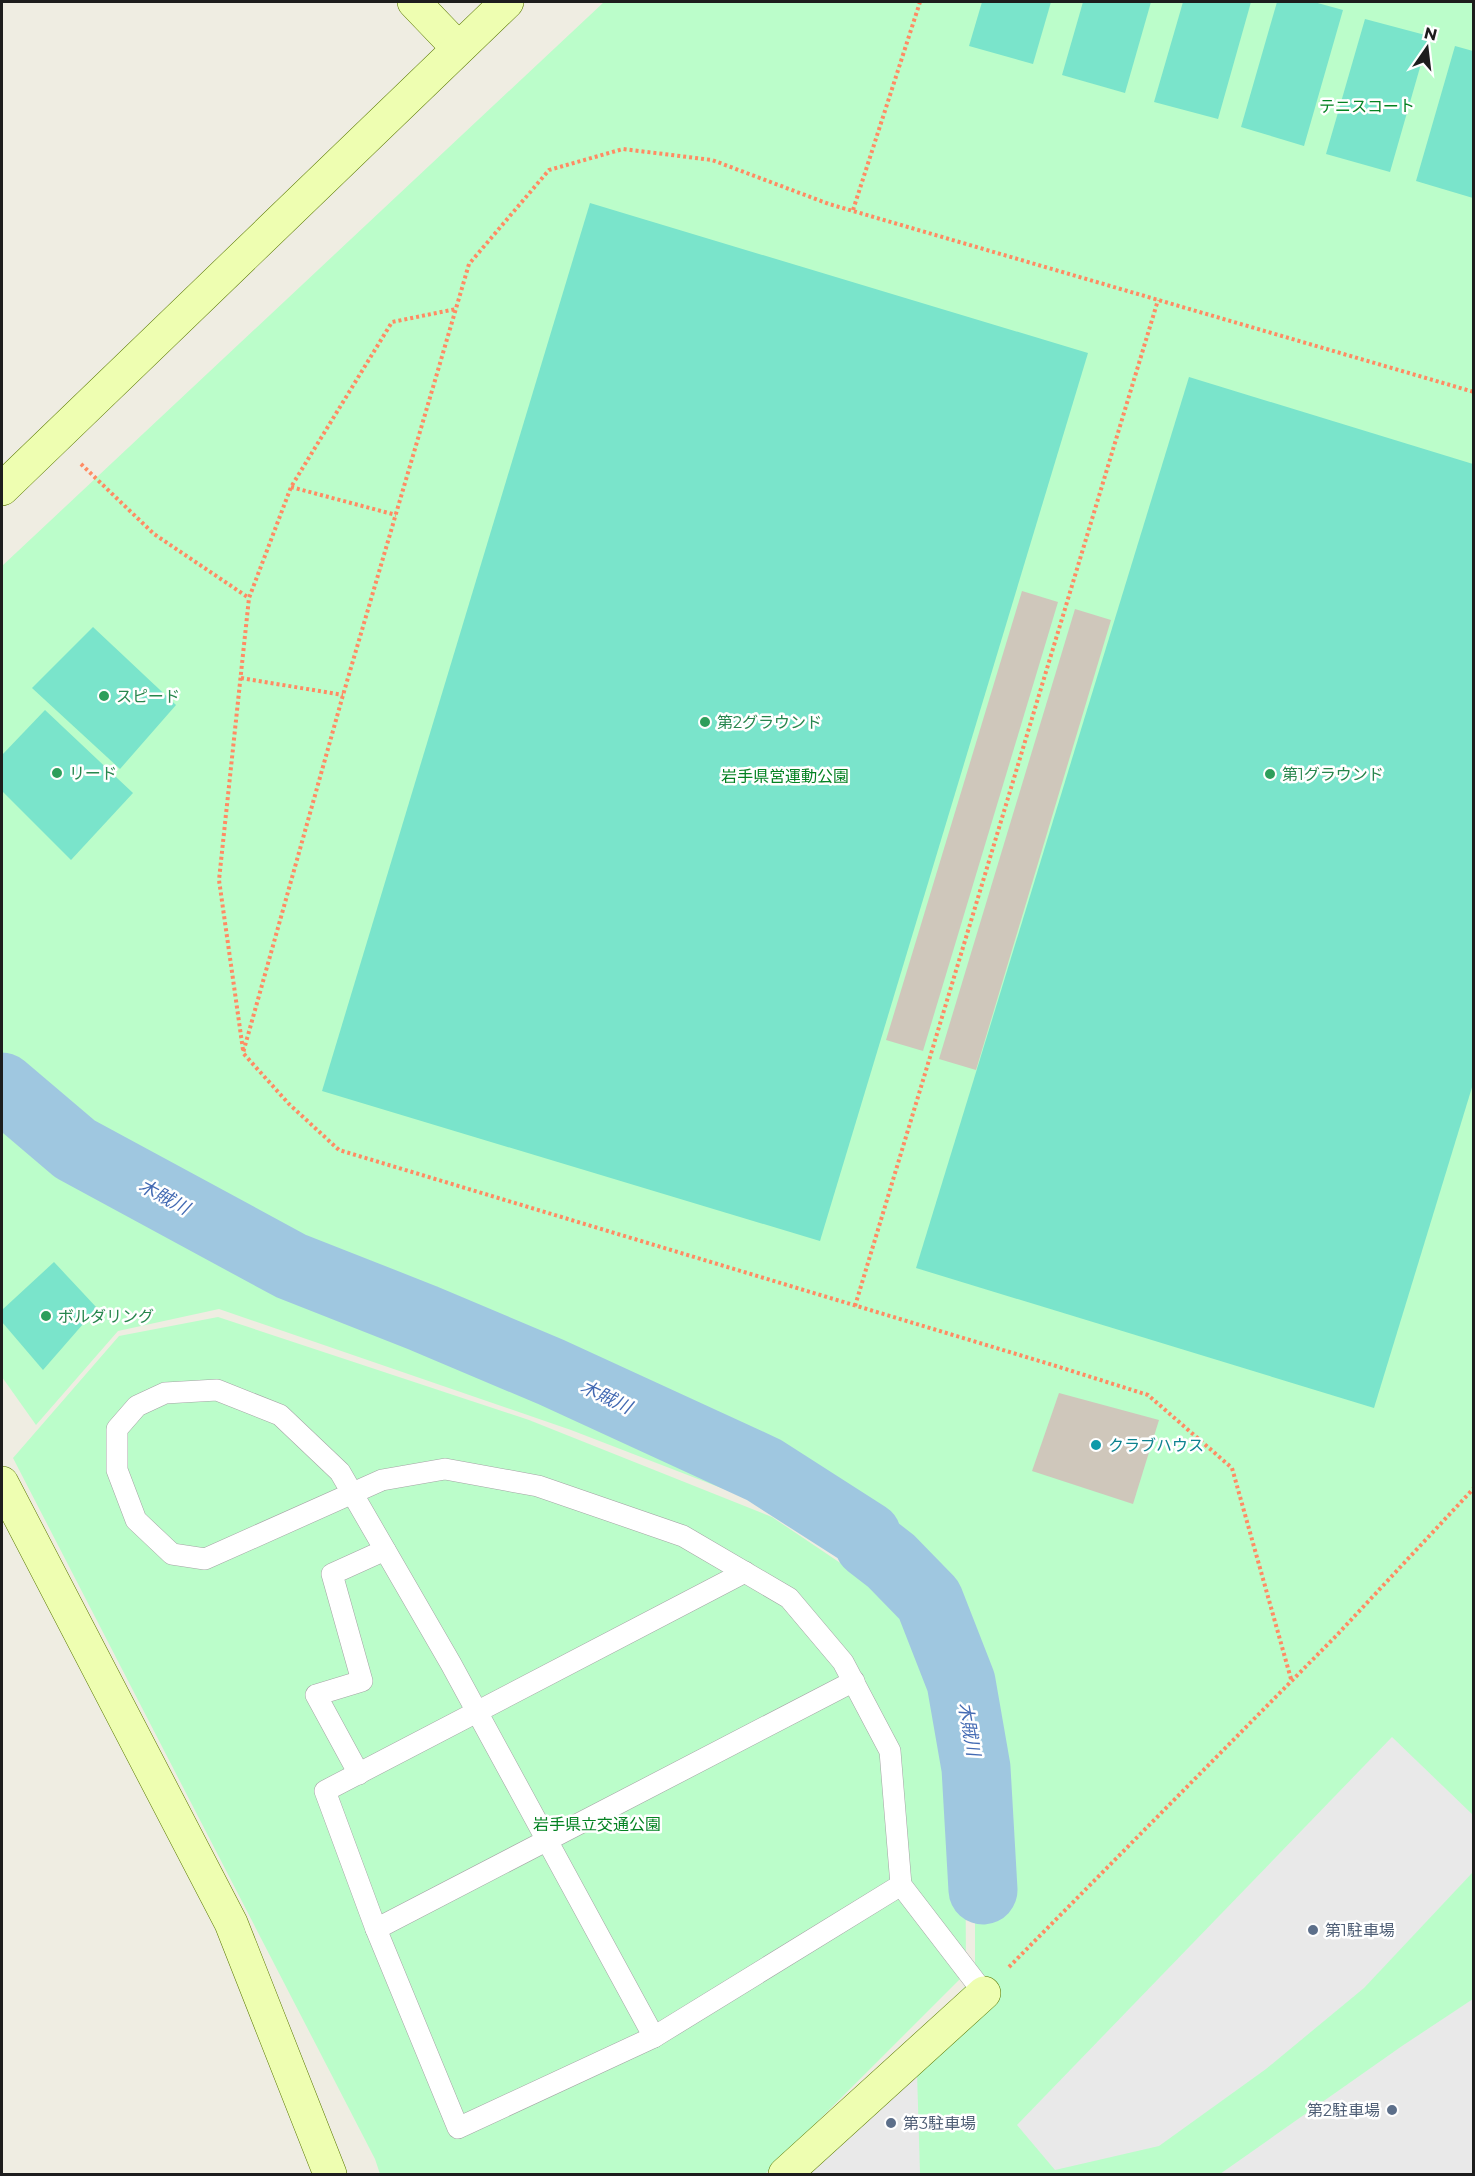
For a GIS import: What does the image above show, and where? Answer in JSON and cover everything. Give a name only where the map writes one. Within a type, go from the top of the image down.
[{"type":"street","points":[[414,2],[458,48]]},
{"type":"street","points":[[2,489],[507,2]]},
{"type":"street","points":[[2,1483],[231,1923],[330,2175]]},
{"type":"street","points":[[785,2175],[984,1993]]},
{"type":"lane","points":[[654,2037],[477,1712],[352,1494],[340,1472],[280,1415],[217,1390],[165,1393],[137,1406],[117,1429],[117,1470],[136,1520],[172,1554],[205,1559],[352,1494],[382,1480],[445,1469],[538,1486],[683,1536],[789,1598],[843,1662],[890,1751],[901,1885],[984,1993]]},
{"type":"lane","points":[[359,1774],[316,1695],[362,1681],[332,1574],[385,1550]]},
{"type":"lane","points":[[745,1572],[325,1791],[376,1929],[458,2128],[654,2037],[901,1885]]},
{"type":"lane","points":[[376,1929],[854,1681]]},
{"type":"path","points":[[853,210],[920,2]]},
{"type":"path","points":[[243,1053],[343,695],[469,264],[549,170],[623,149],[712,160],[829,204],[1473,392]]},
{"type":"path","points":[[855,1306],[1158,300]]},
{"type":"path","points":[[456,309],[392,321],[291,487],[249,598],[219,880],[243,1053],[289,1104],[339,1150],[1149,1395],[1232,1468],[1291,1679]]},
{"type":"path","points":[[55,439],[154,534],[249,598]]},
{"type":"path","points":[[291,487],[396,515]]},
{"type":"path","points":[[241,678],[343,695]]},
{"type":"path","points":[[984,1993],[1291,1679],[1336,1636],[1473,1488]]},
{"type":"green space","name":"岩手県営運動公園","points":[[604,2],[1473,2],[1473,2174],[790,2174],[975,1976],[975,1867],[959,1693],[949,1623],[768,1506],[571,1430],[219,1309],[118,1331],[36,1425],[2,1377],[2,566]]},
{"type":"green space","points":[[982,2],[1051,2],[1033,64],[969,46]]},
{"type":"green space","points":[[1083,2],[1151,2],[1125,93],[1062,75]]},
{"type":"green space","points":[[1183,2],[1251,2],[1218,119],[1154,102]]},
{"type":"green space","points":[[1277,2],[1314,2],[1343,10],[1304,146],[1241,127]]},
{"type":"green space","name":"テニスコート","points":[[1365,19],[1429,36],[1390,172],[1326,154]]},
{"type":"green space","points":[[1455,46],[1473,51],[1473,198],[1416,181]]},
{"type":"green space","name":"第2グラウンド","points":[[590,203],[1088,353],[820,1241],[322,1091]]},
{"type":"green space","name":"第1グラウンド","points":[[1189,377],[1473,464],[1473,1084],[1374,1408],[916,1268]]},
{"type":"green space","name":"スピード","points":[[93,627],[176,705],[120,769],[32,688]]},
{"type":"green space","name":"リード","points":[[45,710],[133,793],[71,860],[2,791],[2,755]]},
{"type":"green space","name":"ボルダリング","points":[[54,1262],[97,1308],[43,1370],[2,1322],[2,1310]]},
{"type":"green space","name":"岩手県立交通公園","points":[[218,1317],[529,1420],[772,1517],[940,1630],[965,1788],[966,1973],[765,2174],[380,2174],[375,2159],[13,1458],[119,1336]]},
{"type":"shaded area","name":"第1駐車場","points":[[1392,1737],[1473,1815],[1473,1872],[1364,1988],[1266,2069],[1159,2146],[1055,2170],[1017,2125]]},
{"type":"shaded area","name":"第2駐車場","points":[[1473,1999],[1473,2174],[1220,2174],[1402,2046]]},
{"type":"shaded area","name":"第3駐車場","points":[[917,2072],[920,2174],[809,2174]]},
{"type":"building","points":[[1022,591],[1058,602],[923,1051],[886,1040]]},
{"type":"building","points":[[1075,609],[1111,620],[976,1070],[939,1059]]},
{"type":"building","name":"クラブハウス","points":[[1059,1393],[1159,1420],[1133,1504],[1032,1471]]},
{"type":"waterway","name":"木賊川","points":[[2,1087],[75,1149],[291,1266],[551,1372],[764,1470],[867,1536],[869,1544],[891,1561],[929,1600],[961,1682],[976,1768],[983,1890]]},
{"type":"place","name":"スピード","points":[[104,696]]},
{"type":"place","name":"第2グラウンド","points":[[705,722]]},
{"type":"place","name":"リード","points":[[57,773]]},
{"type":"place","name":"第1グラウンド","points":[[1270,774]]},
{"type":"place","name":"ボルダリング","points":[[46,1316]]},
{"type":"place","name":"クラブハウス","points":[[1096,1445]]},
{"type":"place","name":"第1駐車場","points":[[1313,1930]]},
{"type":"place","name":"第2駐車場","points":[[1392,2110]]},
{"type":"place","name":"第3駐車場","points":[[891,2123]]}]
